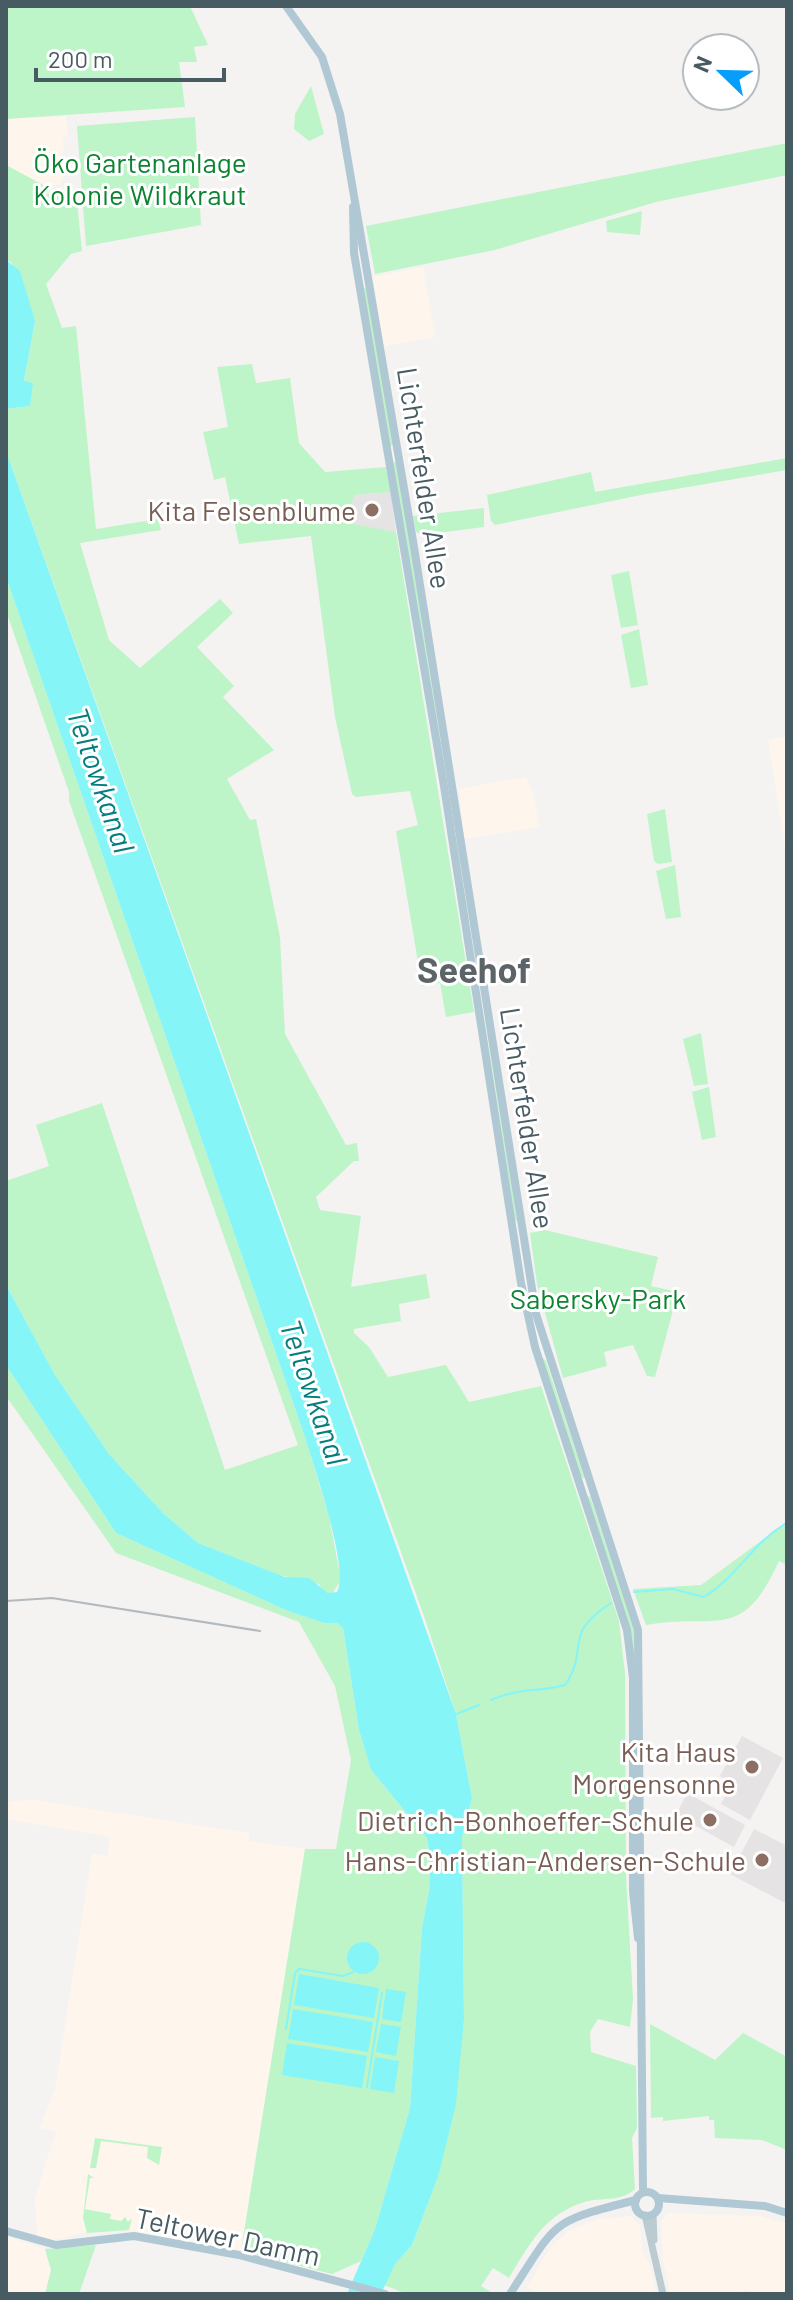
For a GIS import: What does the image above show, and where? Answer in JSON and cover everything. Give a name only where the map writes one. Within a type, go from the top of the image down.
[{"type":"main road","points":[[286,6],[313,42],[331,79],[357,226]]},
{"type":"main road","name":"Lichterfelder Allee","points":[[357,226],[369,276],[536,1314],[638,1630],[643,2163],[646,2192]]},
{"type":"main road","name":"Lichterfelder Allee","points":[[357,226],[358,280],[442,777],[521,1283],[535,1347],[616,1587],[629,1639],[633,1678],[633,1891],[641,1959]]},
{"type":"main road","points":[[358,280],[369,276]]},
{"type":"main road","points":[[636,2204],[646,2192],[654,2209]]},
{"type":"main road","points":[[510,2293],[557,2226],[577,2214],[636,2204],[654,2209],[682,2202],[765,2206],[787,2213]]},
{"type":"main road","name":"Teltower Damm","points":[[6,2231],[56,2245],[134,2236],[239,2255],[384,2294]]},
{"type":"street","points":[[654,2209],[654,2250],[663,2294]]},
{"type":"shaded area","points":[[66,116],[68,136],[63,137],[63,180],[59,185],[45,186],[6,165],[6,119]]},
{"type":"shaded area","points":[[423,267],[435,337],[384,346],[373,277]]},
{"type":"shaded area","name":"Kita Felsenblume","points":[[391,492],[396,532],[348,524],[354,495]]},
{"type":"shaded area","points":[[787,736],[787,860],[768,740]]},
{"type":"shaded area","points":[[526,777],[534,796],[539,827],[464,839],[459,789]]},
{"type":"shaded area","name":"Kita Haus Morgensonne","points":[[742,1736],[783,1758],[750,1820],[721,1804],[732,1783],[720,1776]]},
{"type":"shaded area","name":"Dietrich-Bonhoeffer-Schule","points":[[687,1793],[745,1825],[734,1847],[676,1815]]},
{"type":"shaded area","points":[[33,1800],[249,1833],[249,1841],[305,1849],[241,2251],[120,2229],[86,2232],[50,2241],[37,2237],[35,2198],[56,2131],[39,2129],[55,2089],[92,1854],[107,1856],[110,1837],[6,1819],[9,1801]]},
{"type":"shaded area","name":"Hans-Christian-Andersen-Schule","points":[[754,1829],[787,1846],[787,1904],[730,1874]]},
{"type":"shaded area","points":[[668,2213],[760,2216],[787,2224],[787,2287],[783,2294],[755,2294],[746,2290],[732,2294],[671,2294],[663,2261],[661,2221]]},
{"type":"shaded area","points":[[631,2216],[640,2225],[642,2251],[650,2266],[656,2294],[540,2294],[527,2287],[550,2248],[567,2232],[598,2219]]},
{"type":"shaded area","points":[[6,2236],[45,2249],[51,2270],[45,2294],[6,2294]]},
{"type":"green space","points":[[6,6],[190,6],[208,45],[194,47],[197,62],[179,62],[185,107],[6,119]]},
{"type":"green space","points":[[311,86],[324,134],[309,141],[294,129],[295,114]]},
{"type":"green space","name":"Öko Gartenanlage Kolonie Wildkraut","points":[[195,117],[201,225],[86,246],[77,126]]},
{"type":"green space","points":[[787,143],[787,175],[656,202],[495,250],[375,274],[366,226]]},
{"type":"green space","points":[[6,165],[45,186],[46,194],[76,192],[82,251],[71,254],[46,284],[62,328],[76,326],[96,529],[158,519],[161,530],[80,543],[109,640],[140,668],[220,599],[233,613],[197,647],[234,686],[223,697],[274,750],[227,779],[250,820],[256,819],[280,937],[285,1034],[346,1145],[357,1143],[359,1161],[354,1161],[316,1197],[320,1210],[361,1216],[351,1287],[426,1274],[430,1298],[399,1304],[401,1321],[354,1329],[354,1333],[369,1347],[388,1377],[446,1365],[469,1402],[541,1386],[619,1621],[625,1673],[626,1877],[633,1999],[630,2027],[598,2019],[590,2032],[591,2052],[636,2066],[637,2128],[632,2138],[635,2189],[625,2196],[573,2206],[550,2221],[532,2241],[509,2278],[493,2268],[481,2286],[494,2294],[407,2294],[384,2285],[395,2264],[412,2245],[438,2177],[464,2019],[462,1837],[472,1798],[456,1714],[425,1619],[6,451],[6,409],[30,406],[24,382],[35,321],[11,262],[6,260]]},
{"type":"green space","points":[[642,211],[640,235],[607,232],[606,221]]},
{"type":"green space","points":[[367,287],[394,445],[390,446],[363,288]]},
{"type":"green space","points":[[252,364],[256,383],[290,378],[299,443],[325,472],[386,467],[391,492],[354,495],[348,523],[396,532],[474,1012],[446,1017],[440,983],[422,986],[396,831],[418,825],[410,791],[356,797],[352,794],[335,717],[311,536],[239,544],[225,477],[214,480],[203,432],[228,427],[217,367]]},
{"type":"green space","points":[[787,458],[787,470],[641,495],[495,525],[491,521],[487,495],[591,472],[595,492]]},
{"type":"green space","points":[[394,462],[397,463],[446,776],[393,469]]},
{"type":"green space","points":[[484,508],[484,527],[422,535],[416,532],[413,516]]},
{"type":"green space","points":[[629,571],[638,625],[621,628],[611,575]]},
{"type":"green space","points":[[6,577],[305,1437],[329,1517],[341,1580],[332,1594],[323,1591],[319,1584],[279,1575],[198,1543],[163,1513],[109,1454],[55,1375],[6,1285],[6,1181],[49,1166],[36,1125],[102,1103],[225,1470],[298,1445],[69,801],[69,792],[6,611]]},
{"type":"green space","points":[[639,629],[648,685],[631,688],[621,635]]},
{"type":"green space","points":[[665,809],[672,862],[658,864],[654,861],[647,814]]},
{"type":"green space","points":[[675,865],[681,917],[666,919],[656,871]]},
{"type":"green space","points":[[487,1020],[517,1221],[515,1220]]},
{"type":"green space","points":[[701,1033],[708,1084],[694,1086],[683,1039]]},
{"type":"green space","points":[[709,1087],[716,1137],[702,1140],[692,1092]]},
{"type":"green space","name":"Sabersky-Park","points":[[545,1230],[658,1257],[651,1286],[678,1292],[655,1377],[647,1376],[633,1345],[604,1352],[607,1366],[563,1378],[537,1284],[530,1233]]},
{"type":"green space","points":[[542,1357],[546,1361],[585,1479],[580,1476]]},
{"type":"green space","points":[[6,1365],[116,1533],[288,1611],[324,1623],[337,1623],[343,1628],[359,1730],[371,1770],[427,1838],[430,1885],[422,1928],[410,2108],[375,2229],[361,2261],[332,2274],[241,2251],[305,1849],[336,1849],[351,1760],[335,1686],[299,1622],[116,1553],[6,1396]]},
{"type":"green space","points":[[588,1497],[635,1633],[637,1678]]},
{"type":"green space","points":[[787,1522],[787,1565],[779,1561],[765,1587],[752,1604],[739,1614],[710,1621],[646,1625],[633,1589],[701,1585]]},
{"type":"green space","points":[[650,2024],[715,2060],[743,2033],[787,2057],[787,2150],[762,2140],[715,2138],[714,2120],[709,2120],[709,2116],[663,2121],[663,2117],[651,2118]]},
{"type":"green space","points":[[95,2138],[162,2147],[159,2165],[147,2158],[148,2147],[101,2141],[96,2168],[90,2168]]},
{"type":"green space","points":[[88,2174],[94,2178],[90,2178],[85,2209],[111,2214],[110,2219],[121,2221],[125,2217],[128,2222],[132,2218],[129,2230],[87,2233],[83,2218]]},
{"type":"green space","points":[[96,2245],[79,2294],[45,2294],[51,2270],[45,2249]]},
{"type":"water","points":[[6,260],[20,271],[35,321],[24,381],[33,383],[30,406],[6,409]]},
{"type":"water","name":"Teltowkanal","points":[[6,451],[456,1714],[472,1798],[462,1837],[464,2019],[456,2104],[438,2177],[412,2245],[395,2264],[381,2294],[347,2294],[375,2229],[410,2108],[430,1857],[427,1838],[371,1770],[359,1730],[343,1628],[337,1623],[324,1623],[288,1611],[116,1533],[6,1365],[6,1285],[55,1375],[109,1454],[163,1513],[198,1543],[285,1577],[309,1578],[328,1593],[337,1592],[340,1580],[335,1540],[305,1437],[6,577]]},
{"type":"water","points":[[363,1942],[375,1946],[379,1958],[375,1970],[363,1974],[351,1970],[347,1958],[351,1946]]},
{"type":"water","points":[[299,1974],[379,1988],[374,2018],[294,2005]]},
{"type":"water","points":[[386,1989],[406,1992],[401,2022],[382,2019]]},
{"type":"water","points":[[293,2009],[373,2022],[368,2052],[288,2039]]},
{"type":"water","points":[[381,2024],[401,2027],[396,2056],[376,2052]]},
{"type":"water","points":[[287,2043],[367,2056],[362,2088],[282,2075]]},
{"type":"water","points":[[375,2057],[399,2061],[394,2093],[370,2089]]},
{"type":"waterway","points":[[634,1592],[673,1589],[704,1597],[726,1580],[765,1539],[787,1523]]},
{"type":"waterway","points":[[491,1700],[511,1693],[565,1685],[576,1661],[581,1633],[586,1624],[611,1603]]},
{"type":"waterway","points":[[454,1715],[479,1705]]},
{"type":"waterway","points":[[286,2029],[295,1973],[299,1969],[343,1976],[353,1972]]},
{"type":"waterway","points":[[367,2087],[382,1993]]},
{"type":"railway","points":[[6,1601],[52,1598],[260,1631]]},
{"type":"place","name":"Kita Felsenblume","points":[[372,510]]},
{"type":"place","name":"Kita Haus Morgensonne","points":[[752,1767]]},
{"type":"place","name":"Dietrich-Bonhoeffer-Schule","points":[[710,1820]]},
{"type":"place","name":"Hans-Christian-Andersen-Schule","points":[[762,1860]]},
{"type":"district","name":"Seehof","points":[[474,968]]}]
